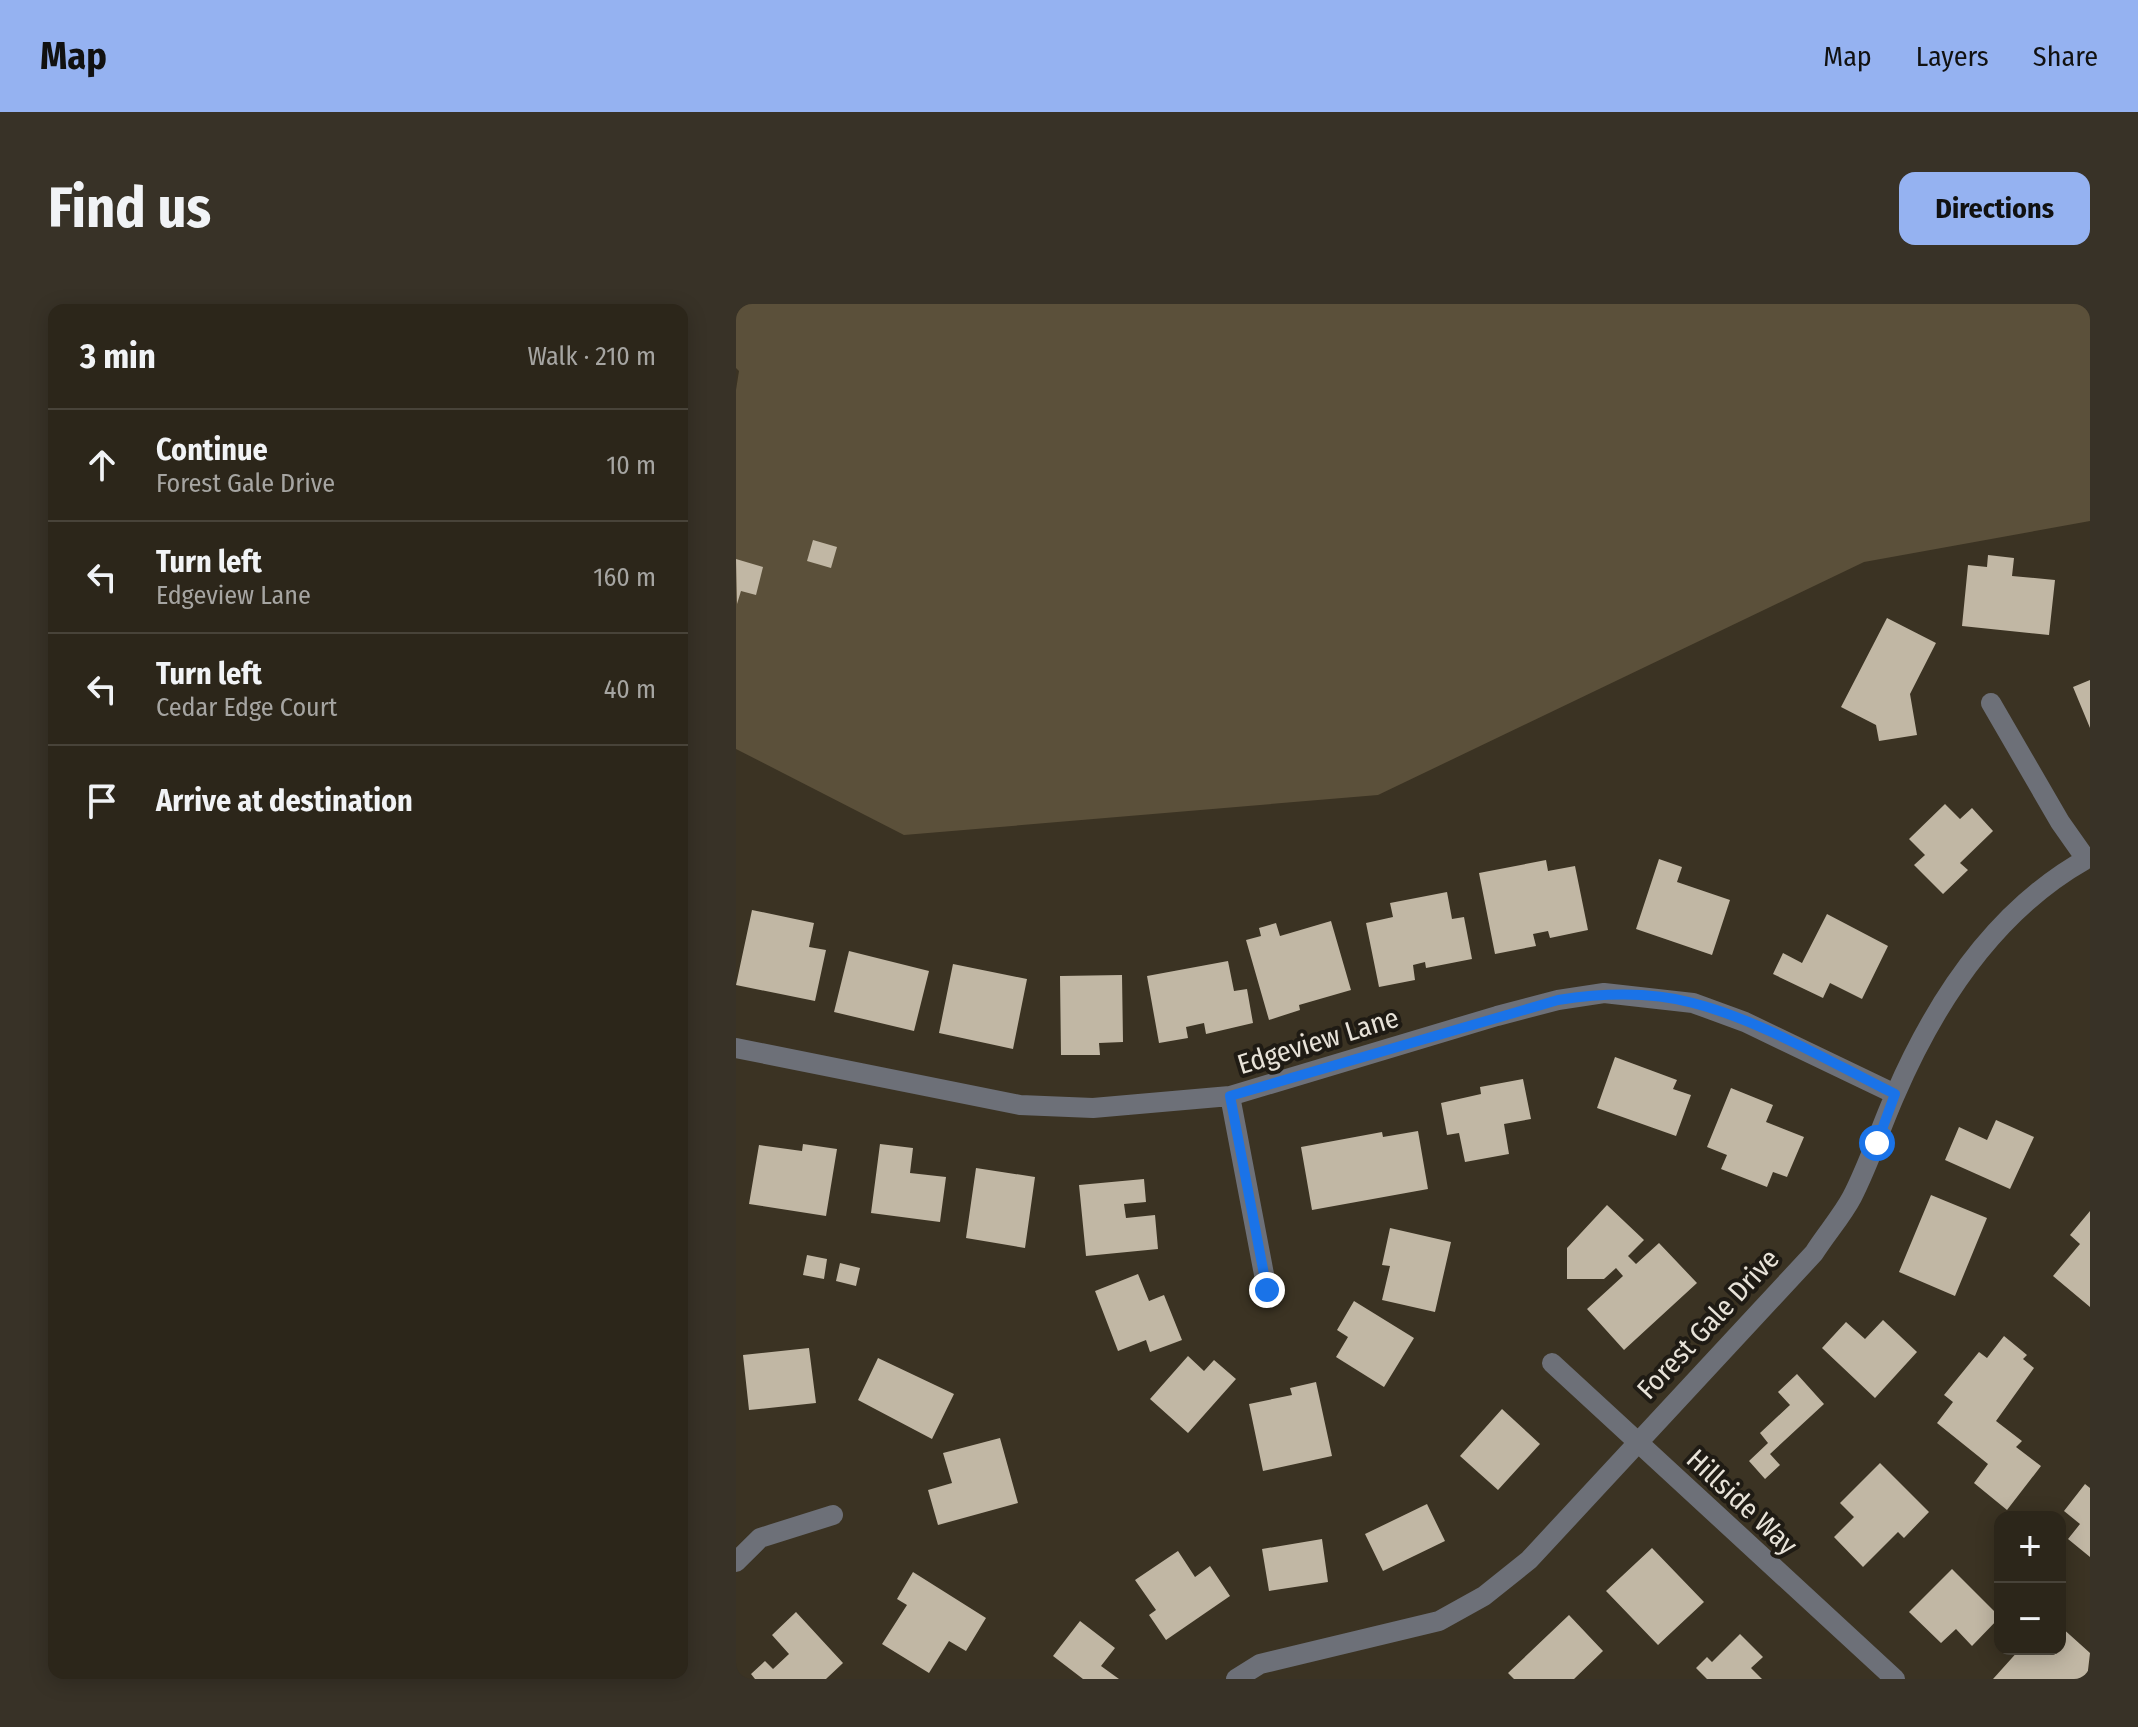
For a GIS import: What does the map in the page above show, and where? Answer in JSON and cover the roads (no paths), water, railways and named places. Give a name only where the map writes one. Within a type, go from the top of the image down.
[{"type":"street","points":[[1991,703],[2088,858]]},
{"type":"street","name":"Forest Gale Drive","points":[[1236,1679],[1260,1664],[1439,1621],[1484,1596],[1529,1560],[1814,1253],[1851,1199],[1895,1094],[1935,1017],[1992,934],[2057,877],[2088,858]]},
{"type":"street","name":"Edgeview Lane","points":[[736,1048],[1020,1105],[1093,1108],[1230,1096],[1497,1016],[1558,1000],[1604,993],[1693,1003],[1745,1022],[1895,1094]]},
{"type":"street","points":[[1230,1096],[1267,1290]]},
{"type":"street","name":"Hillside Way","points":[[1552,1363],[1895,1679]]},
{"type":"street","points":[[736,1562],[760,1538],[833,1515]]}]
